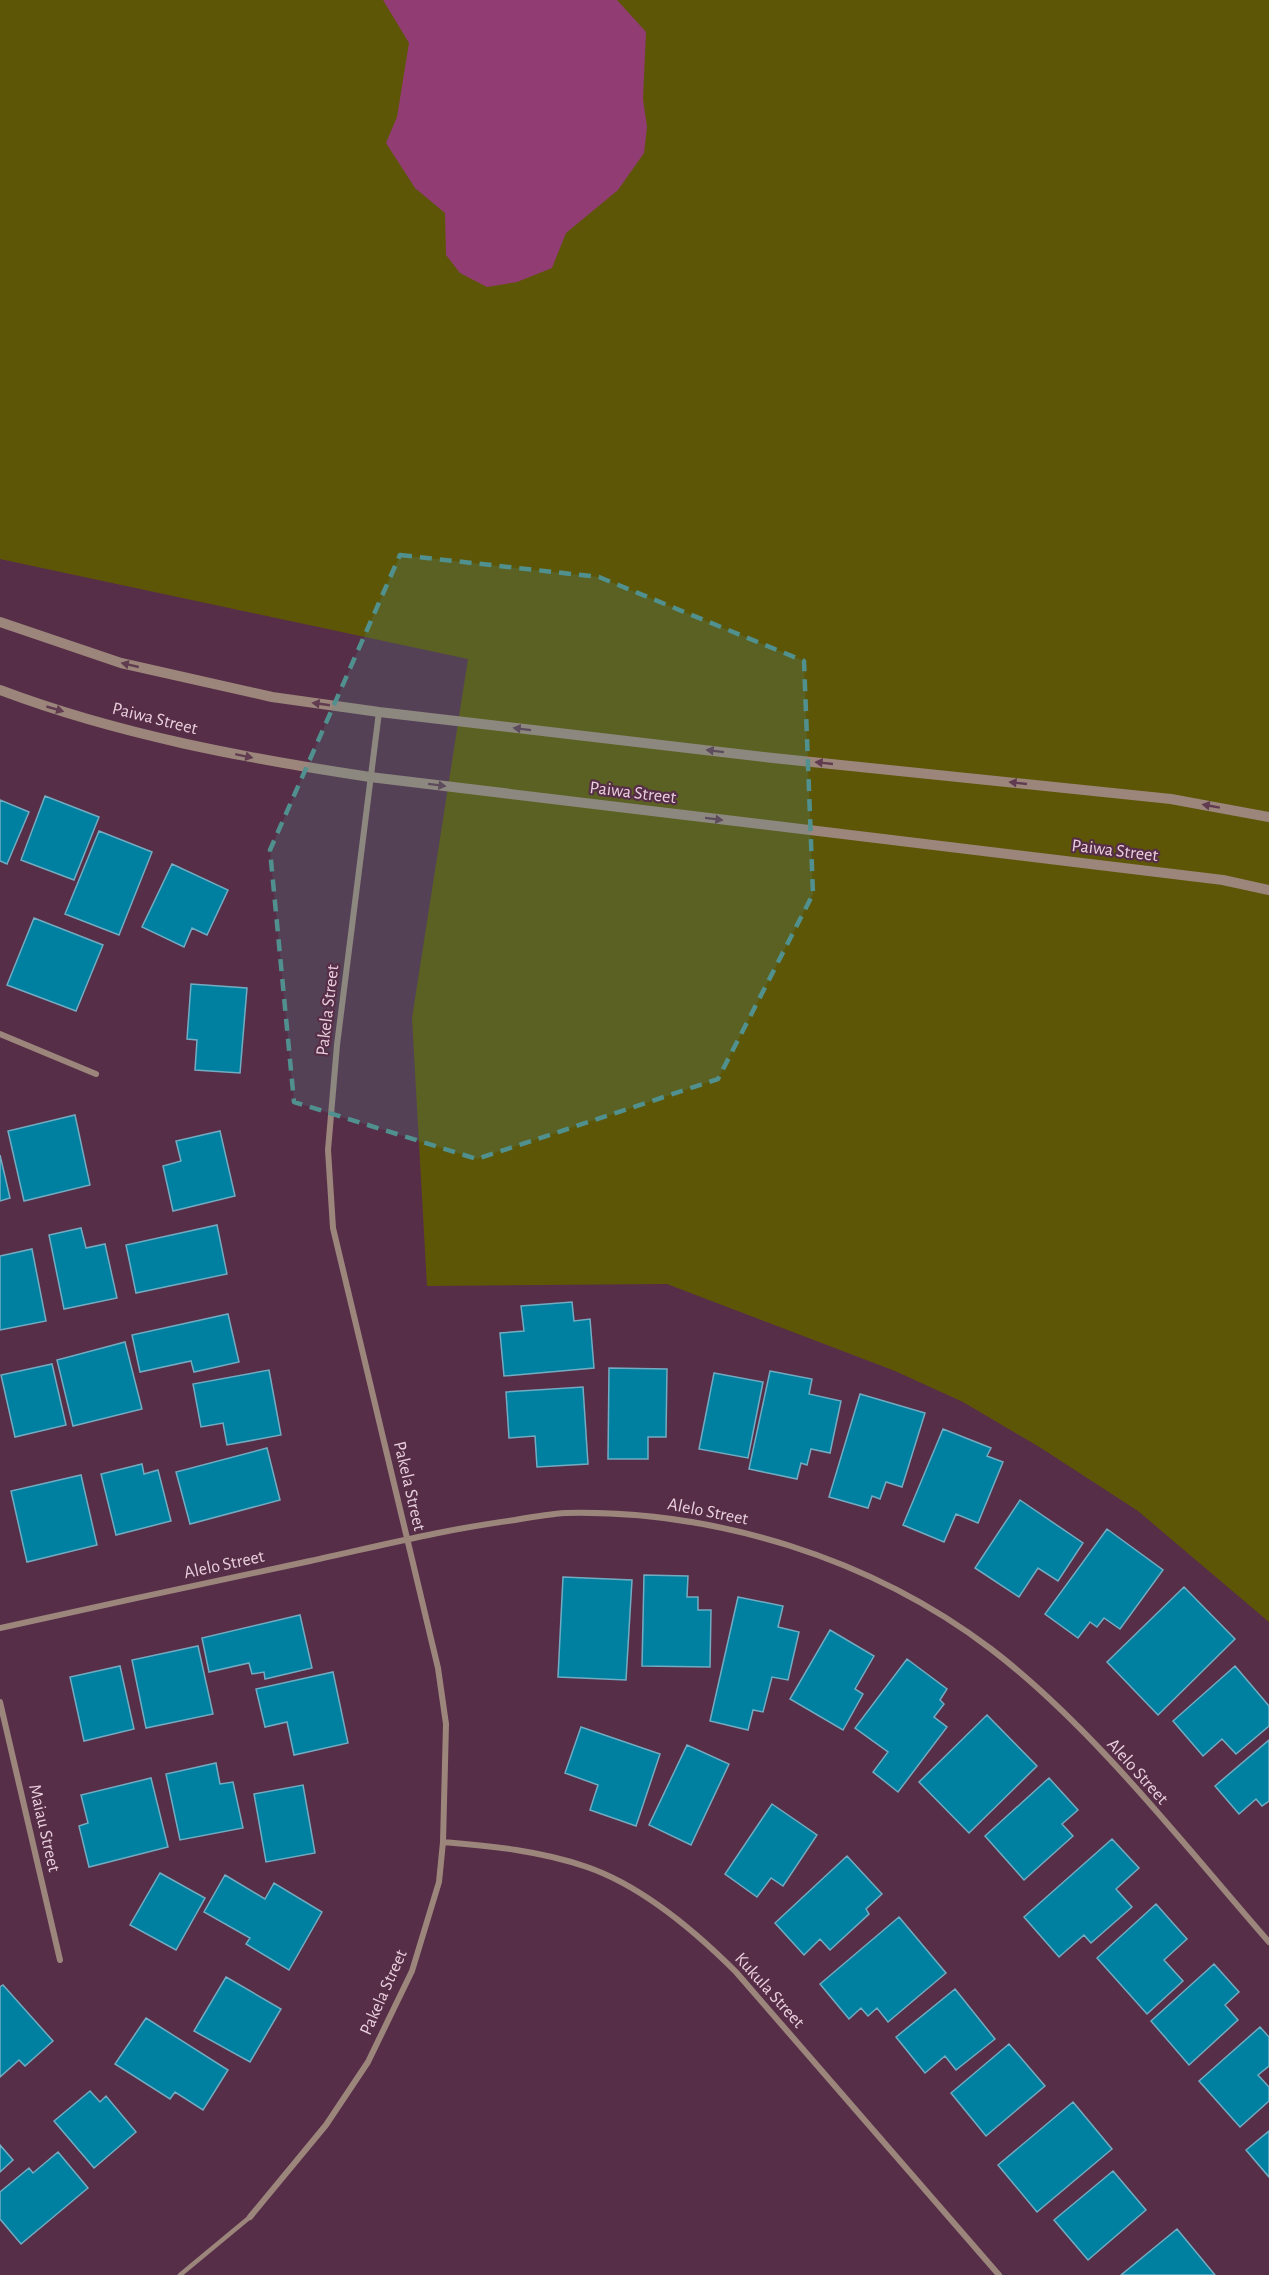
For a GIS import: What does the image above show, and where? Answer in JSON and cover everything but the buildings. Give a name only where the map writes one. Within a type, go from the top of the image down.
[{"type":"street","points":[[0,622],[121,663],[272,697],[379,712],[773,758],[1172,799],[1269,817]]},
{"type":"street","name":"Paiwa Street","points":[[0,690],[39,705],[141,734],[260,760],[370,777],[1223,880],[1269,891]]},
{"type":"street","name":"Pakela Street","points":[[249,2217],[326,2125],[368,2062],[412,1971],[439,1882],[443,1842],[446,1724],[438,1668],[333,1228],[328,1150],[337,1045],[379,712]]},
{"type":"street","points":[[0,1034],[96,1074]]},
{"type":"street","name":"Alelo Street","points":[[0,1628],[458,1527],[564,1513],[653,1516],[725,1528],[794,1546],[863,1575],[935,1612],[992,1649],[1074,1723],[1269,1942]]},
{"type":"street","name":"Maiau Street","points":[[0,1702],[60,1960]]},
{"type":"street","name":"Kukula Street","points":[[443,1842],[504,1847],[588,1868],[627,1887],[695,1931],[736,1972],[999,2275]]},
{"type":"lane","points":[[180,2275],[249,2217]]},
{"type":"highlighted area","points":[[400,555],[599,577],[804,661],[813,894],[718,1079],[477,1159],[294,1102],[270,850]]},
{"type":"shaded area","points":[[0,0],[1269,0],[1269,1622],[1138,1511],[1041,1448],[963,1402],[895,1371],[667,1284],[427,1286],[412,1018],[468,659],[0,559]]},
{"type":"shaded area","points":[[383,0],[617,0],[646,32],[643,99],[647,127],[644,153],[618,190],[566,233],[552,268],[517,282],[487,287],[460,273],[446,255],[445,213],[415,188],[386,143],[397,117],[409,43]]}]
